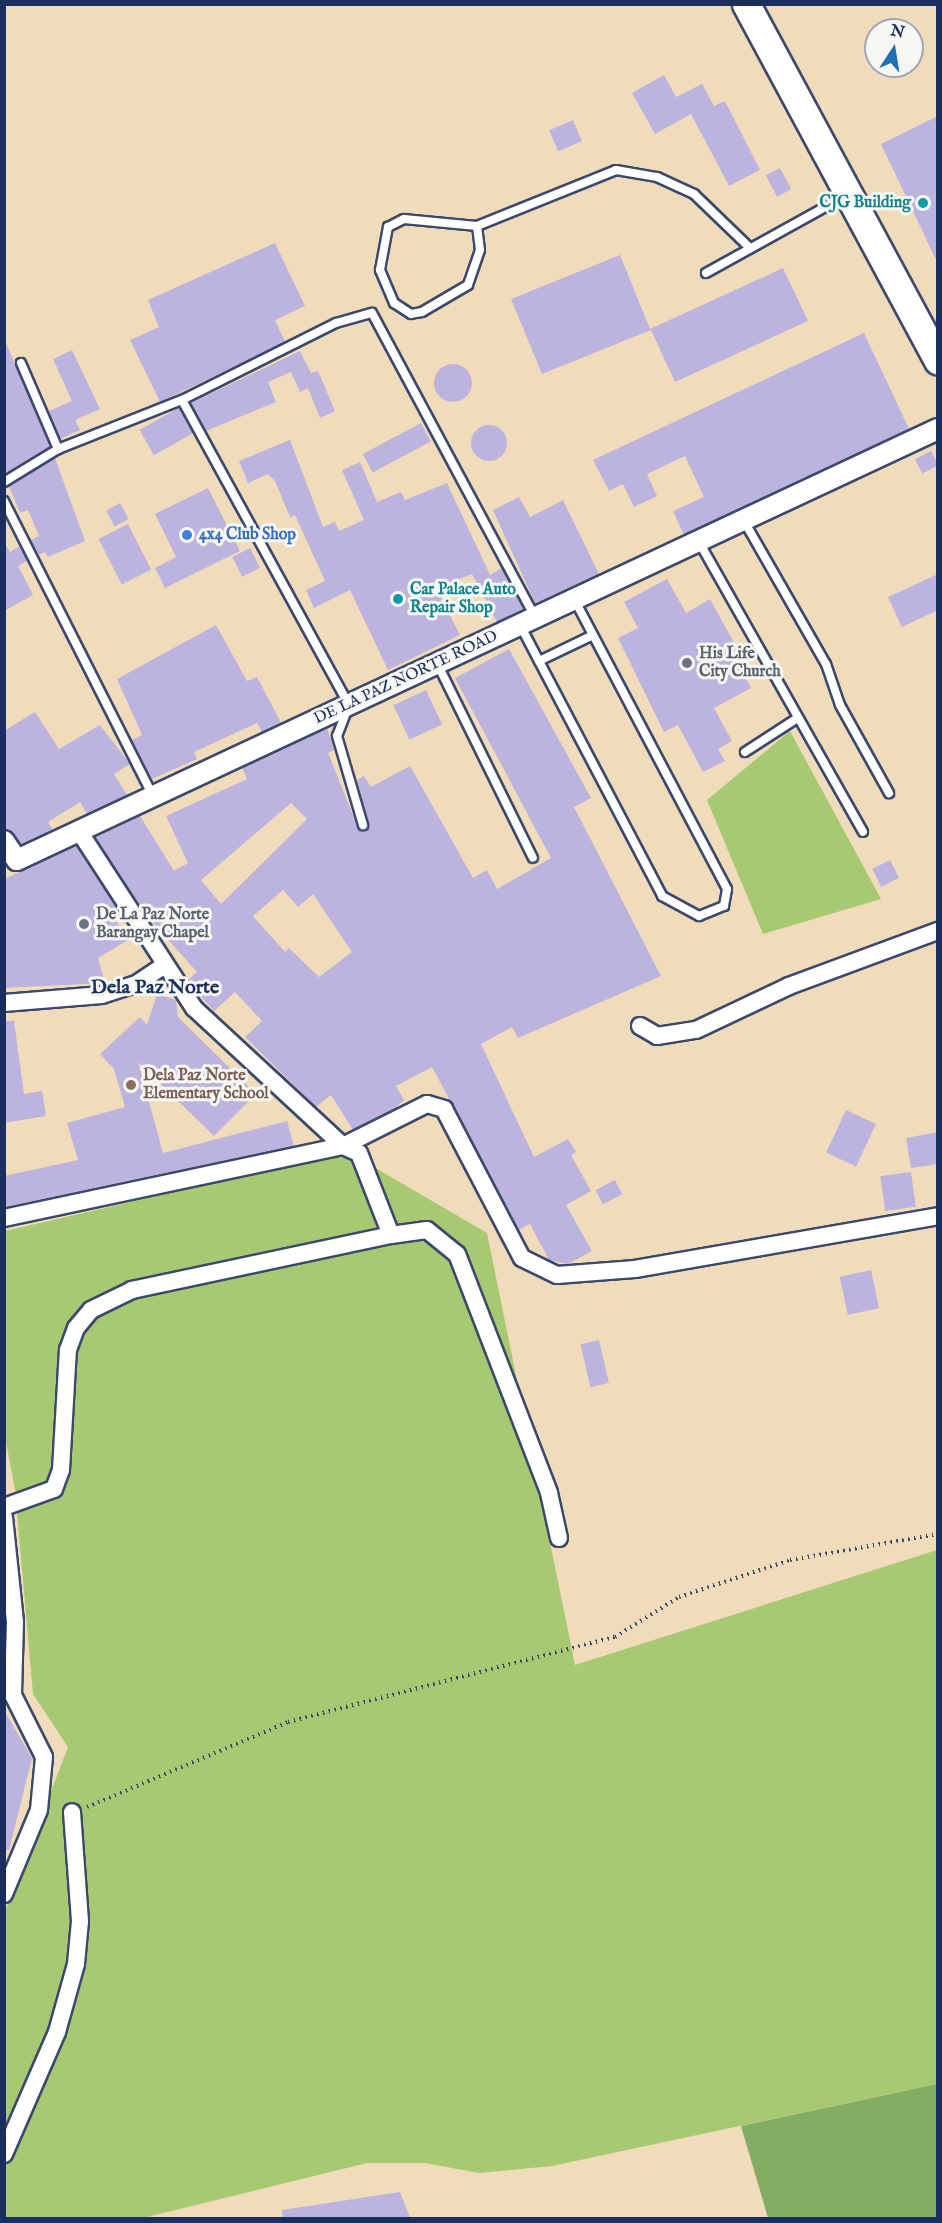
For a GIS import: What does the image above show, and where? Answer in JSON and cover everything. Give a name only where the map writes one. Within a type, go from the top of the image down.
[{"type":"highway","points":[[751,6],[938,361]]},
{"type":"street","name":"DE LA PAZ NORTE ROAD","points":[[11,863],[152,794],[349,705],[436,662],[938,429]]},
{"type":"street","points":[[79,831],[194,1008],[343,1146],[359,1153],[368,1168],[391,1235]]},
{"type":"street","points":[[4,842],[11,863]]},
{"type":"street","points":[[640,1026],[657,1036],[696,1030],[789,986],[938,931]]},
{"type":"street","points":[[4,1003],[102,995],[138,983],[165,965]]},
{"type":"street","points":[[4,1218],[343,1146],[427,1104],[444,1109],[522,1258],[557,1275],[635,1269],[938,1216]]},
{"type":"street","points":[[4,1507],[54,1490],[61,1470],[68,1350],[76,1328],[91,1310],[132,1290],[391,1235],[427,1230],[457,1254],[549,1493],[559,1538]]},
{"type":"street","points":[[4,1894],[39,1810],[44,1785],[39,1740],[14,1695],[5,1526]]},
{"type":"street","points":[[4,2154],[57,2032],[76,1964],[80,1921],[72,1812]]},
{"type":"lane","points":[[477,226],[480,250],[468,285],[422,312],[411,314],[394,303],[380,270],[388,227],[421,219],[477,226],[616,170],[657,177],[694,194],[750,248]]},
{"type":"lane","points":[[706,273],[849,194]]},
{"type":"lane","points":[[4,482],[58,449],[182,400],[336,323],[372,313],[527,621],[539,661],[662,896],[699,916],[724,906],[727,889],[573,599]]},
{"type":"lane","points":[[21,363],[58,449]]},
{"type":"lane","points":[[182,400],[349,705],[337,736],[363,825]]},
{"type":"lane","points":[[4,501],[152,794]]},
{"type":"lane","points":[[743,521],[825,664],[840,705],[889,793]]},
{"type":"lane","points":[[699,541],[796,719],[862,832]]},
{"type":"lane","points":[[539,661],[591,636]]},
{"type":"lane","points":[[436,662],[533,858]]},
{"type":"lane","points":[[745,753],[796,719]]},
{"type":"path","points":[[72,1812],[288,1722],[615,1637],[679,1597],[790,1560],[938,1534]]},
{"type":"green space","points":[[790,731],[881,899],[763,934],[707,800]]},
{"type":"green space","points":[[348,1152],[487,1233],[575,1665],[937,1550],[937,2084],[552,2166],[479,2173],[425,2163],[367,2163],[143,2218],[5,2218],[4,1914],[68,1747],[33,1694],[15,1490],[5,1437],[5,1231]]},
{"type":"green space","points":[[937,2084],[937,2218],[768,2218],[741,2126]]},
{"type":"building","points":[[664,75],[676,97],[702,84],[714,106],[725,101],[760,170],[729,186],[691,114],[655,134],[632,93]]},
{"type":"building","name":"CJG Building","points":[[936,117],[938,150],[938,264],[881,144]]},
{"type":"building","points":[[573,120],[582,141],[558,151],[549,130]]},
{"type":"building","points":[[780,168],[791,189],[777,197],[766,176]]},
{"type":"building","points":[[275,243],[305,306],[275,320],[285,342],[160,402],[130,340],[159,327],[148,300]]},
{"type":"building","points":[[620,255],[650,329],[783,268],[808,321],[675,382],[651,330],[542,374],[511,299]]},
{"type":"building","points":[[864,333],[909,429],[684,535],[673,511],[704,497],[685,456],[647,474],[657,496],[634,507],[623,484],[609,491],[593,460]]},
{"type":"building","points":[[4,338],[50,446],[4,474]]},
{"type":"building","points":[[72,350],[100,409],[75,420],[80,430],[60,439],[49,411],[72,401],[53,359]]},
{"type":"building","points":[[300,351],[311,373],[318,371],[335,411],[320,418],[308,388],[300,392],[291,372],[268,382],[276,402],[206,431],[191,403]]},
{"type":"building","points":[[453,364],[460,365],[466,370],[471,376],[471,390],[466,396],[460,401],[453,402],[446,401],[440,396],[435,390],[434,383],[435,376],[440,370],[446,365]]},
{"type":"building","points":[[179,408],[193,433],[154,455],[140,430]]},
{"type":"building","points":[[421,423],[431,442],[373,473],[363,454]]},
{"type":"building","points":[[489,425],[502,430],[507,443],[502,456],[489,461],[476,456],[471,443],[476,430]]},
{"type":"building","points":[[290,440],[323,527],[335,522],[339,531],[364,520],[342,470],[360,462],[377,502],[401,492],[405,500],[447,483],[490,575],[502,568],[523,609],[497,622],[472,574],[436,588],[460,635],[388,670],[350,590],[314,608],[306,590],[325,581],[295,515],[290,517],[275,481],[268,474],[248,483],[239,461]]},
{"type":"building","points":[[931,451],[938,465],[922,473],[915,459]]},
{"type":"building","points":[[55,458],[85,541],[48,557],[45,552],[39,555],[31,540],[39,536],[28,510],[20,513],[9,486]]},
{"type":"building","points":[[208,488],[240,551],[165,588],[155,568],[176,557],[155,514]]},
{"type":"building","points":[[519,497],[530,517],[563,500],[599,574],[535,603],[493,510]]},
{"type":"building","points":[[120,503],[129,519],[115,527],[106,511]]},
{"type":"building","points":[[128,524],[151,569],[122,584],[99,539]]},
{"type":"building","points":[[4,542],[10,552],[20,546],[27,561],[18,566],[33,595],[4,611]]},
{"type":"building","points":[[250,548],[260,568],[242,577],[232,557]]},
{"type":"building","points":[[938,574],[938,610],[902,627],[888,597]]},
{"type":"building","points":[[667,579],[686,613],[710,599],[738,650],[749,644],[757,657],[739,666],[751,688],[714,708],[732,741],[718,749],[725,761],[703,772],[678,725],[664,732],[618,638],[638,628],[624,602]]},
{"type":"building","points":[[216,625],[247,681],[257,677],[281,723],[262,732],[257,723],[194,752],[197,759],[152,779],[132,740],[142,735],[117,679]]},
{"type":"building","points":[[509,649],[591,798],[574,807],[661,976],[518,1038],[512,1027],[481,1044],[534,1157],[568,1139],[576,1152],[571,1155],[591,1191],[566,1205],[592,1251],[568,1264],[549,1260],[530,1224],[519,1230],[432,1067],[396,1086],[404,1100],[394,1109],[353,1130],[331,1095],[316,1107],[245,1037],[262,1021],[235,992],[214,1011],[196,991],[189,979],[197,972],[146,915],[95,837],[140,816],[174,871],[188,863],[166,816],[247,779],[242,768],[327,728],[334,750],[328,753],[359,830],[369,824],[357,780],[364,776],[371,787],[410,766],[473,878],[487,870],[497,889],[551,858],[455,678]],"holes":[[[291,803],[307,819],[221,904],[201,880]],[[283,890],[298,907],[313,894],[352,952],[319,977],[289,948],[285,952],[253,916]]]},
{"type":"building","points":[[426,690],[442,724],[409,740],[393,705]]},
{"type":"building","points":[[35,712],[59,749],[100,725],[130,764],[114,774],[127,795],[87,814],[80,802],[48,822],[53,830],[21,845],[4,829],[4,731]]},
{"type":"building","points":[[76,846],[121,915],[115,919],[128,940],[98,958],[105,983],[4,988],[4,879]]},
{"type":"building","points":[[890,860],[899,878],[881,887],[872,869]]},
{"type":"building","points":[[157,994],[176,1000],[178,1017],[256,1094],[214,1136],[138,1062],[163,1153],[287,1121],[294,1146],[4,1207],[4,1176],[78,1160],[67,1123],[125,1107],[114,1069],[100,1054],[140,1017],[147,1025]]},
{"type":"building","points":[[4,1021],[14,1021],[24,1094],[42,1091],[46,1116],[4,1123]]},
{"type":"building","points":[[846,1110],[876,1124],[856,1167],[826,1153]]},
{"type":"building","points":[[938,1132],[938,1164],[911,1168],[906,1138]]},
{"type":"building","points":[[911,1172],[916,1207],[885,1211],[880,1176]]},
{"type":"building","points":[[615,1180],[622,1194],[603,1204],[595,1190]]},
{"type":"building","points":[[871,1270],[879,1308],[848,1315],[840,1277]]},
{"type":"building","points":[[599,1340],[609,1383],[590,1387],[580,1344]]},
{"type":"building","points":[[4,1710],[32,1758],[9,1850],[4,1850]]},
{"type":"building","points":[[400,2192],[410,2218],[283,2218],[282,2210]]},
{"type":"place","name":"CJG Building","points":[[923,203]]},
{"type":"place","name":"4x4 Club Shop","points":[[187,535]]},
{"type":"place","name":"Car Palace Auto Repair Shop","points":[[398,599]]},
{"type":"place","name":"His Life City Church","points":[[687,663]]},
{"type":"place","name":"De La Paz Norte Barangay Chapel","points":[[84,924]]},
{"type":"place","name":"Dela Paz Norte Elementary School","points":[[131,1085]]},
{"type":"district","name":"Dela Paz Norte","points":[[155,987]]}]
